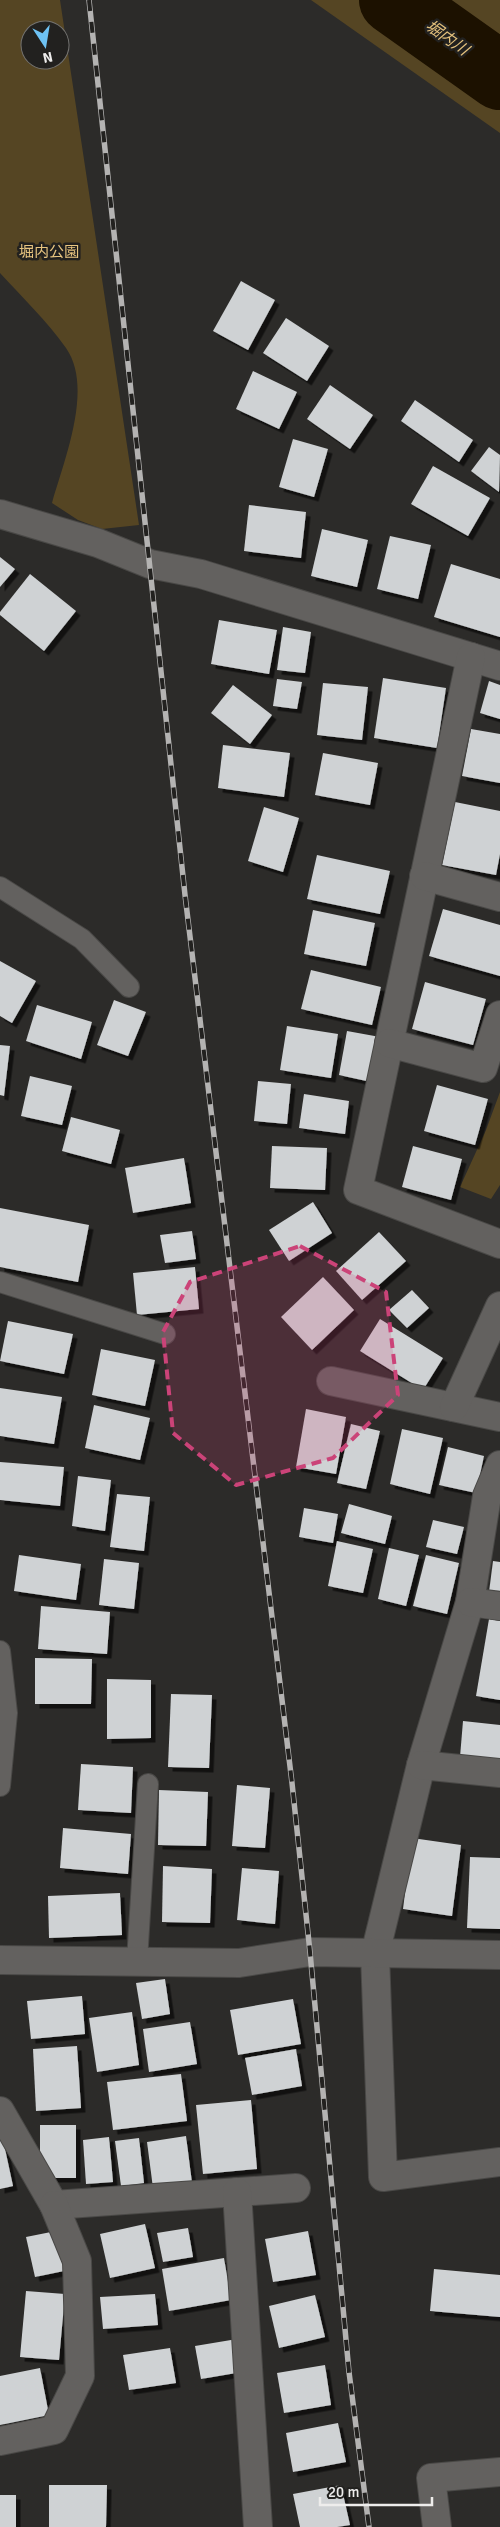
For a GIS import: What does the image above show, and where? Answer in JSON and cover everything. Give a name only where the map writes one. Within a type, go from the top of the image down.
[{"type":"street","points":[[0,514],[98,543],[150,564],[201,574],[500,666]]},
{"type":"street","points":[[471,657],[358,1190],[500,1244]]},
{"type":"street","points":[[424,876],[500,897]]},
{"type":"street","points":[[389,1043],[483,1068],[500,1015]]},
{"type":"street","points":[[454,1407],[500,1306]]},
{"type":"street","points":[[331,1381],[500,1418]]},
{"type":"street","points":[[500,1465],[487,1496],[470,1602],[421,1765],[375,1954],[383,2177],[500,2162]]},
{"type":"street","points":[[470,1602],[500,1606]]},
{"type":"street","points":[[421,1765],[500,1773]]},
{"type":"street","points":[[0,1960],[239,1963],[310,1952],[500,1955]]},
{"type":"street","points":[[0,2111],[54,2205],[77,2261],[80,2376],[54,2430],[0,2441]]},
{"type":"street","points":[[54,2205],[296,2188]]},
{"type":"street","points":[[238,2192],[258,2527]]},
{"type":"street","points":[[437,2527],[431,2478],[500,2472]]},
{"type":"lane","points":[[0,887],[82,939],[129,987]]},
{"type":"lane","points":[[0,1282],[165,1334]]},
{"type":"lane","points":[[0,1651],[7,1713],[0,1786]]},
{"type":"lane","points":[[137,1961],[148,1784]]},
{"type":"highlighted area","points":[[300,1246],[386,1292],[398,1395],[333,1458],[236,1485],[173,1433],[163,1332],[190,1282]]},
{"type":"green space","name":"堀内公園","points":[[0,0],[60,0],[63,20],[20,20],[20,70],[70,70],[70,66],[139,525],[102,529],[78,520],[52,503],[74,424],[77,383],[74,364],[66,348],[34,309],[0,273]]},
{"type":"green space","points":[[311,0],[500,0],[500,133]]},
{"type":"green space","points":[[500,1092],[500,1185],[491,1199],[460,1187],[486,1130]]},
{"type":"building","points":[[241,281],[275,300],[248,350],[213,331]]},
{"type":"building","points":[[286,318],[329,346],[307,381],[263,353]]},
{"type":"building","points":[[253,371],[297,392],[279,429],[236,409]]},
{"type":"building","points":[[330,385],[373,415],[350,449],[307,419]]},
{"type":"building","points":[[415,400],[473,440],[459,462],[401,421]]},
{"type":"building","points":[[293,439],[328,449],[314,497],[279,487]]},
{"type":"building","points":[[489,447],[500,455],[499,492],[471,471]]},
{"type":"building","points":[[433,466],[490,498],[468,536],[411,504]]},
{"type":"building","points":[[249,505],[306,512],[301,558],[244,551]]},
{"type":"building","points":[[322,529],[368,540],[357,587],[311,576]]},
{"type":"building","points":[[390,536],[431,545],[418,599],[377,589]]},
{"type":"building","points":[[0,557],[15,569],[0,587]]},
{"type":"building","points":[[451,564],[500,579],[500,637],[434,617]]},
{"type":"building","points":[[30,574],[76,611],[44,651],[0,615],[0,612]]},
{"type":"building","points":[[219,620],[277,630],[269,674],[211,664]]},
{"type":"building","points":[[283,627],[311,632],[305,673],[277,670]]},
{"type":"building","points":[[383,678],[446,688],[437,748],[374,738]]},
{"type":"building","points":[[277,679],[302,682],[297,709],[273,706]]},
{"type":"building","points":[[489,681],[500,685],[500,719],[480,713]]},
{"type":"building","points":[[323,683],[368,687],[362,740],[317,735]]},
{"type":"building","points":[[233,685],[272,715],[250,744],[211,713]]},
{"type":"building","points":[[471,729],[500,734],[500,783],[462,776]]},
{"type":"building","points":[[223,745],[290,753],[284,797],[218,788]]},
{"type":"building","points":[[323,753],[378,763],[370,805],[315,795]]},
{"type":"building","points":[[455,802],[500,811],[500,854],[496,875],[442,865]]},
{"type":"building","points":[[264,807],[299,818],[283,872],[248,861]]},
{"type":"building","points":[[317,855],[390,871],[380,914],[307,899]]},
{"type":"building","points":[[443,909],[500,925],[500,976],[429,956]]},
{"type":"building","points":[[313,910],[375,923],[366,966],[304,954]]},
{"type":"building","points":[[0,961],[36,981],[12,1023],[0,1016]]},
{"type":"building","points":[[311,970],[381,987],[372,1025],[301,1009]]},
{"type":"building","points":[[425,982],[486,999],[473,1045],[412,1029]]},
{"type":"building","points":[[114,1000],[146,1012],[128,1056],[97,1045]]},
{"type":"building","points":[[37,1005],[92,1022],[81,1059],[26,1041]]},
{"type":"building","points":[[287,1026],[338,1034],[331,1078],[280,1070]]},
{"type":"building","points":[[347,1031],[380,1037],[371,1082],[339,1075]]},
{"type":"building","points":[[0,1045],[10,1046],[4,1096],[0,1095]]},
{"type":"building","points":[[30,1076],[72,1086],[62,1125],[21,1116]]},
{"type":"building","points":[[258,1081],[291,1084],[287,1124],[254,1121]]},
{"type":"building","points":[[437,1085],[488,1099],[475,1145],[424,1131]]},
{"type":"building","points":[[304,1094],[349,1101],[345,1134],[299,1128]]},
{"type":"building","points":[[71,1117],[120,1130],[111,1164],[62,1151]]},
{"type":"building","points":[[272,1146],[327,1148],[325,1190],[270,1188]]},
{"type":"building","points":[[413,1146],[462,1159],[451,1200],[402,1187]]},
{"type":"building","points":[[184,1158],[191,1203],[133,1213],[125,1168]]},
{"type":"building","points":[[313,1202],[332,1233],[289,1261],[269,1230]]},
{"type":"building","points":[[0,1208],[89,1225],[78,1282],[0,1267]]},
{"type":"building","points":[[192,1231],[196,1259],[165,1263],[160,1235]]},
{"type":"building","points":[[379,1232],[406,1261],[362,1300],[336,1271]]},
{"type":"building","points":[[195,1267],[199,1309],[137,1315],[133,1273]]},
{"type":"building","points":[[323,1277],[354,1310],[312,1350],[281,1317]]},
{"type":"building","points":[[412,1290],[429,1308],[407,1328],[389,1310]]},
{"type":"building","points":[[380,1319],[443,1358],[423,1390],[360,1351]]},
{"type":"building","points":[[8,1321],[73,1334],[64,1374],[0,1361]]},
{"type":"building","points":[[101,1349],[155,1360],[145,1406],[92,1395]]},
{"type":"building","points":[[0,1388],[62,1397],[54,1444],[0,1436]]},
{"type":"building","points":[[94,1405],[150,1418],[140,1460],[85,1448]]},
{"type":"building","points":[[306,1409],[346,1417],[336,1474],[296,1467]]},
{"type":"building","points":[[351,1424],[380,1431],[366,1489],[337,1483]]},
{"type":"building","points":[[402,1429],[443,1438],[430,1494],[390,1484]]},
{"type":"building","points":[[448,1447],[484,1456],[476,1493],[439,1485]]},
{"type":"building","points":[[0,1462],[64,1467],[60,1506],[0,1500]]},
{"type":"building","points":[[78,1476],[111,1480],[105,1531],[72,1526]]},
{"type":"building","points":[[117,1494],[150,1497],[144,1551],[110,1547]]},
{"type":"building","points":[[349,1504],[392,1516],[385,1544],[341,1533]]},
{"type":"building","points":[[304,1508],[338,1514],[333,1543],[299,1537]]},
{"type":"building","points":[[433,1520],[464,1527],[457,1554],[426,1547]]},
{"type":"building","points":[[337,1541],[373,1549],[363,1593],[328,1586]]},
{"type":"building","points":[[389,1548],[419,1555],[406,1606],[378,1599]]},
{"type":"building","points":[[19,1555],[81,1564],[76,1600],[14,1591]]},
{"type":"building","points":[[426,1555],[459,1563],[447,1614],[413,1606]]},
{"type":"building","points":[[104,1559],[139,1563],[134,1609],[99,1605]]},
{"type":"building","points":[[493,1561],[500,1562],[500,1593],[489,1592]]},
{"type":"building","points":[[41,1606],[110,1612],[107,1654],[38,1649]]},
{"type":"building","points":[[489,1619],[500,1621],[500,1700],[476,1696]]},
{"type":"building","points":[[35,1658],[92,1659],[91,1704],[35,1704]]},
{"type":"building","points":[[107,1679],[151,1680],[151,1738],[107,1739]]},
{"type":"building","points":[[171,1694],[212,1695],[209,1768],[168,1767]]},
{"type":"building","points":[[463,1721],[500,1725],[500,1761],[460,1757]]},
{"type":"building","points":[[81,1764],[133,1767],[131,1813],[78,1810]]},
{"type":"building","points":[[237,1785],[270,1788],[265,1848],[232,1846]]},
{"type":"building","points":[[159,1790],[208,1792],[206,1846],[158,1845]]},
{"type":"building","points":[[63,1828],[131,1834],[128,1874],[60,1868]]},
{"type":"building","points":[[412,1838],[461,1845],[452,1916],[403,1909]]},
{"type":"building","points":[[470,1857],[500,1858],[500,1929],[467,1928]]},
{"type":"building","points":[[163,1866],[212,1869],[210,1923],[162,1922]]},
{"type":"building","points":[[242,1868],[279,1871],[275,1924],[237,1920]]},
{"type":"building","points":[[120,1893],[122,1935],[49,1938],[48,1896]]},
{"type":"building","points":[[165,1979],[170,2014],[142,2019],[136,1983]]},
{"type":"building","points":[[82,1996],[85,2034],[31,2039],[27,2001]]},
{"type":"building","points":[[293,1999],[301,2044],[238,2055],[230,2010]]},
{"type":"building","points":[[132,2012],[139,2065],[97,2072],[89,2018]]},
{"type":"building","points":[[190,2022],[197,2064],[149,2072],[143,2029]]},
{"type":"building","points":[[77,2046],[81,2108],[36,2111],[33,2049]]},
{"type":"building","points":[[296,2049],[302,2086],[252,2095],[245,2058]]},
{"type":"building","points":[[181,2074],[187,2121],[113,2130],[107,2082]]},
{"type":"building","points":[[251,2100],[257,2169],[203,2174],[196,2105]]},
{"type":"building","points":[[40,2125],[76,2125],[76,2178],[40,2178]]},
{"type":"building","points":[[2,2135],[13,2186],[0,2189],[0,2136]]},
{"type":"building","points":[[186,2136],[192,2183],[153,2188],[147,2142]]},
{"type":"building","points":[[109,2137],[113,2182],[86,2184],[83,2140]]},
{"type":"building","points":[[139,2138],[144,2183],[121,2186],[115,2141]]},
{"type":"building","points":[[145,2224],[155,2268],[110,2278],[100,2234]]},
{"type":"building","points":[[188,2228],[193,2257],[163,2262],[157,2233]]},
{"type":"building","points":[[56,2231],[64,2271],[35,2277],[26,2237]]},
{"type":"building","points":[[308,2231],[316,2275],[273,2282],[265,2239]]},
{"type":"building","points":[[224,2258],[231,2300],[169,2311],[162,2269]]},
{"type":"building","points":[[434,2269],[500,2275],[500,2317],[430,2311]]},
{"type":"building","points":[[26,2291],[65,2294],[59,2360],[20,2357]]},
{"type":"building","points":[[155,2294],[158,2325],[103,2329],[100,2297]]},
{"type":"building","points":[[315,2295],[325,2337],[279,2348],[269,2306]]},
{"type":"building","points":[[237,2339],[242,2372],[201,2379],[195,2346]]},
{"type":"building","points":[[170,2348],[176,2383],[129,2390],[123,2355]]},
{"type":"building","points":[[325,2365],[331,2405],[284,2413],[277,2373]]},
{"type":"building","points":[[40,2368],[49,2415],[0,2425],[0,2376]]},
{"type":"building","points":[[338,2423],[346,2462],[293,2472],[286,2433]]},
{"type":"building","points":[[49,2485],[107,2485],[106,2527],[49,2527]]},
{"type":"building","points":[[341,2485],[350,2525],[300,2527],[293,2494]]},
{"type":"building","points":[[0,2495],[16,2495],[16,2527],[0,2527]]},
{"type":"waterway","name":"堀内川","points":[[393,0],[500,76]]},
{"type":"railway","points":[[89,0],[185,895],[292,1783],[310,1952],[349,2372],[369,2527]]}]
